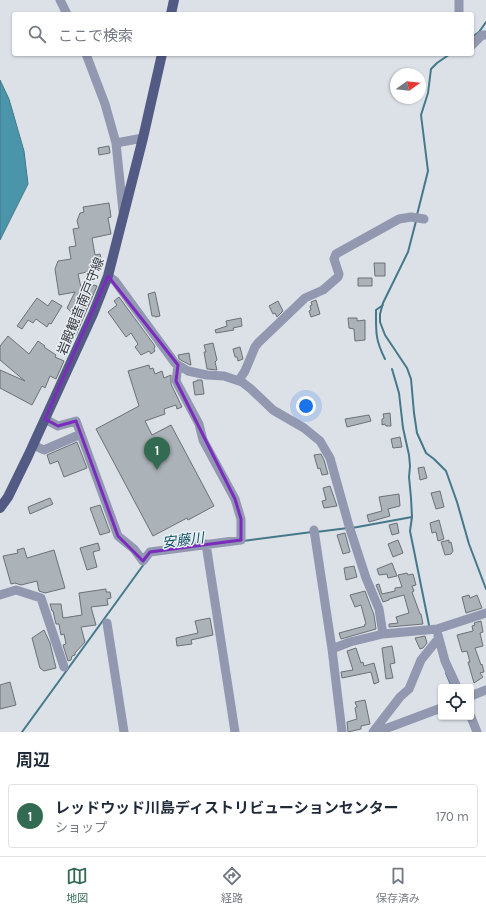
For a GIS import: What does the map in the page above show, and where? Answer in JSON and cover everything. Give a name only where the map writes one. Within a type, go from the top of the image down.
[{"type":"main road","points":[[171,12],[174,0]]},
{"type":"main road","name":"岩殿観音南戸守線","points":[[0,508],[8,497],[33,445],[93,314],[108,276],[124,217],[162,56]]},
{"type":"street","points":[[60,0],[66,12]]},
{"type":"street","points":[[459,0],[459,12]]},
{"type":"street","points":[[474,42],[482,35],[486,35]]},
{"type":"street","points":[[87,56],[105,104],[116,143],[124,217]]},
{"type":"street","points":[[116,143],[143,138]]},
{"type":"street","points":[[238,380],[245,371],[258,343],[305,298],[323,290],[338,277],[339,274],[334,259],[336,254],[394,222],[406,217],[419,218]]},
{"type":"street","points":[[108,276],[115,281],[161,346],[175,363],[188,372],[224,376],[238,380],[274,410],[304,428],[320,441],[330,458],[349,526],[366,578],[379,609],[383,634]]},
{"type":"street","points":[[45,419],[58,426],[76,421],[118,536],[134,549],[143,561],[150,552],[241,540],[241,520],[235,498],[203,440],[200,424],[176,381],[178,365]]},
{"type":"street","points":[[33,445],[44,450],[81,434]]},
{"type":"street","points":[[314,530],[332,649],[342,732]]},
{"type":"street","points":[[206,544],[235,732]]},
{"type":"street","points":[[0,595],[16,590],[41,598],[64,667]]},
{"type":"street","points":[[332,649],[350,642],[383,634],[437,629],[486,613]]},
{"type":"street","points":[[107,623],[124,732]]},
{"type":"street","points":[[437,629],[438,639],[445,661],[456,684]]},
{"type":"street","points":[[373,732],[400,697],[409,689],[421,660],[438,639]]},
{"type":"street","points":[[474,695],[486,690]]},
{"type":"street","points":[[378,732],[438,709]]},
{"type":"street","points":[[472,720],[477,732]]},
{"type":"highlighted area","points":[[108,276],[178,365],[176,381],[235,499],[241,519],[241,540],[150,552],[143,561],[118,536],[76,421],[58,426],[45,419]]},
{"type":"water","points":[[0,80],[9,99],[24,151],[28,184],[0,240]]},
{"type":"building","points":[[109,146],[110,153],[99,155],[98,148]]},
{"type":"building","points":[[109,203],[111,217],[108,218],[111,234],[92,238],[95,255],[100,254],[102,262],[99,262],[100,269],[78,274],[82,292],[94,285],[97,286],[76,335],[70,332],[77,317],[67,308],[75,292],[59,295],[55,269],[58,261],[71,259],[69,247],[76,246],[73,229],[79,228],[77,221],[80,213],[84,212],[83,207]]},
{"type":"building","points":[[374,263],[385,263],[385,276],[375,276]]},
{"type":"building","points":[[358,278],[372,278],[372,286],[358,286]]},
{"type":"building","points":[[155,292],[160,316],[155,317],[152,316],[148,294]]},
{"type":"building","points":[[119,297],[155,346],[155,351],[151,354],[149,351],[141,355],[135,347],[138,344],[131,333],[126,337],[108,312],[117,305],[114,301]]},
{"type":"building","points":[[37,298],[48,306],[52,300],[62,306],[51,324],[49,323],[47,327],[36,319],[33,323],[28,320],[22,329],[17,326]]},
{"type":"building","points":[[316,300],[320,314],[311,317],[309,311],[311,310],[311,302]]},
{"type":"building","points":[[278,301],[283,311],[277,317],[275,313],[273,314],[269,306]]},
{"type":"building","points":[[241,318],[242,326],[233,328],[234,330],[216,333],[215,330],[227,326],[226,321]]},
{"type":"building","points":[[348,318],[357,318],[357,321],[365,320],[365,340],[355,341],[354,329],[349,328]]},
{"type":"building","points":[[8,336],[29,354],[38,341],[56,355],[55,357],[64,361],[56,379],[50,376],[45,388],[42,386],[32,405],[0,388],[0,370],[25,381],[0,360],[0,346]]},
{"type":"building","points":[[213,343],[217,360],[215,362],[217,370],[207,369],[204,352],[206,352],[204,345]]},
{"type":"building","points":[[240,347],[243,359],[238,361],[237,357],[235,357],[233,349]]},
{"type":"building","points":[[189,353],[191,365],[179,359],[178,355]]},
{"type":"building","points":[[149,365],[150,369],[153,368],[155,374],[162,371],[164,378],[171,375],[171,384],[182,407],[177,409],[176,405],[164,409],[165,414],[145,421],[152,435],[171,425],[214,506],[153,536],[96,429],[139,406],[128,371]]},
{"type":"building","points":[[202,380],[204,394],[195,395],[193,382]]},
{"type":"building","points":[[390,413],[391,426],[386,426],[385,424],[382,425],[382,419],[384,418],[383,414]]},
{"type":"building","points":[[369,415],[371,421],[347,427],[345,419]]},
{"type":"building","points":[[400,437],[402,447],[393,448],[391,439]]},
{"type":"building","points":[[77,442],[87,468],[64,477],[58,461],[50,464],[47,455]]},
{"type":"building","points":[[321,454],[328,474],[322,475],[320,468],[318,469],[314,455]]},
{"type":"building","points":[[424,467],[427,478],[420,480],[418,468]]},
{"type":"building","points":[[330,486],[337,506],[324,508],[322,501],[326,500],[323,488]]},
{"type":"building","points":[[440,491],[444,507],[436,509],[431,493]]},
{"type":"building","points":[[399,494],[400,506],[388,509],[390,516],[369,522],[367,515],[382,511],[379,497]]},
{"type":"building","points":[[50,498],[53,504],[30,514],[28,507]]},
{"type":"building","points":[[100,505],[110,532],[100,535],[90,508]]},
{"type":"building","points":[[439,520],[444,539],[438,541],[436,532],[432,533],[430,523]]},
{"type":"building","points":[[397,523],[399,533],[392,535],[389,525]]},
{"type":"building","points":[[345,533],[350,552],[343,554],[337,535]]},
{"type":"building","points":[[398,540],[403,553],[393,557],[388,544]]},
{"type":"building","points":[[449,540],[453,551],[451,554],[445,555],[441,542]]},
{"type":"building","points":[[98,543],[100,550],[93,552],[97,567],[87,570],[80,548]]},
{"type":"building","points":[[24,548],[27,558],[54,550],[65,588],[45,593],[39,591],[37,581],[21,585],[15,583],[11,584],[3,556],[18,553],[17,550]]},
{"type":"building","points":[[392,563],[397,576],[388,578],[387,574],[379,575],[377,569]]},
{"type":"building","points":[[354,566],[357,577],[346,580],[344,568]]},
{"type":"building","points":[[407,573],[408,575],[413,574],[416,585],[412,586],[414,591],[412,592],[421,614],[423,624],[389,627],[389,624],[398,623],[396,617],[409,613],[404,595],[383,602],[376,585],[379,584],[382,594],[395,591],[395,588],[402,587],[398,575]]},
{"type":"building","points":[[106,589],[106,592],[110,592],[111,598],[107,599],[108,605],[91,607],[96,625],[81,627],[85,642],[75,653],[75,655],[72,656],[71,660],[68,661],[63,645],[66,644],[64,634],[61,635],[59,624],[56,624],[50,604],[61,604],[63,618],[82,615],[79,593]]},
{"type":"building","points":[[365,591],[374,615],[376,629],[341,639],[339,633],[365,626],[364,625],[366,624],[361,605],[355,607],[350,595]]},
{"type":"building","points":[[469,595],[470,598],[477,595],[482,608],[466,613],[462,597]]},
{"type":"building","points":[[210,618],[213,635],[191,640],[192,644],[177,646],[176,638],[198,633],[195,621]]},
{"type":"building","points":[[481,621],[483,632],[480,633],[483,646],[475,648],[484,672],[480,673],[483,677],[474,683],[468,662],[470,662],[467,651],[462,652],[457,635],[473,631],[472,626],[475,625],[474,623]]},
{"type":"building","points":[[44,630],[50,643],[56,668],[44,671],[40,668],[32,638]]},
{"type":"building","points":[[425,636],[427,643],[420,649],[415,638]]},
{"type":"building","points":[[392,646],[395,663],[390,664],[393,678],[386,679],[382,648]]},
{"type":"building","points":[[356,648],[361,663],[363,662],[364,666],[374,663],[379,682],[374,684],[371,672],[342,678],[341,672],[353,670],[347,651]]},
{"type":"building","points":[[10,682],[16,705],[0,709],[0,685]]},
{"type":"building","points":[[365,700],[370,724],[361,726],[361,729],[348,732],[347,722],[357,719],[355,708],[357,707],[355,702]]},
{"type":"waterway","points":[[474,36],[479,32],[486,22]]},
{"type":"waterway","points":[[417,215],[428,171],[421,115],[428,93],[431,69],[447,56]]},
{"type":"waterway","points":[[416,221],[408,252],[383,303],[380,314],[380,322],[385,335],[407,368],[411,379],[417,433],[426,453],[446,471],[469,544],[486,589]]},
{"type":"waterway","points":[[383,305],[376,310],[376,330],[379,346],[385,359]]},
{"type":"waterway","points":[[392,369],[399,393],[403,428],[409,455],[412,517],[410,531],[429,625]]},
{"type":"waterway","name":"安藤川","points":[[352,528],[412,517]]},
{"type":"waterway","name":"安藤川","points":[[316,532],[348,528]]},
{"type":"waterway","name":"安藤川","points":[[243,541],[312,532]]},
{"type":"waterway","name":"安藤川","points":[[22,732],[144,564]]},
{"type":"waterway","points":[[446,673],[451,684]]},
{"type":"place","name":"レッドウッド川島ディストリビューションセンター","points":[[157,470]]}]
